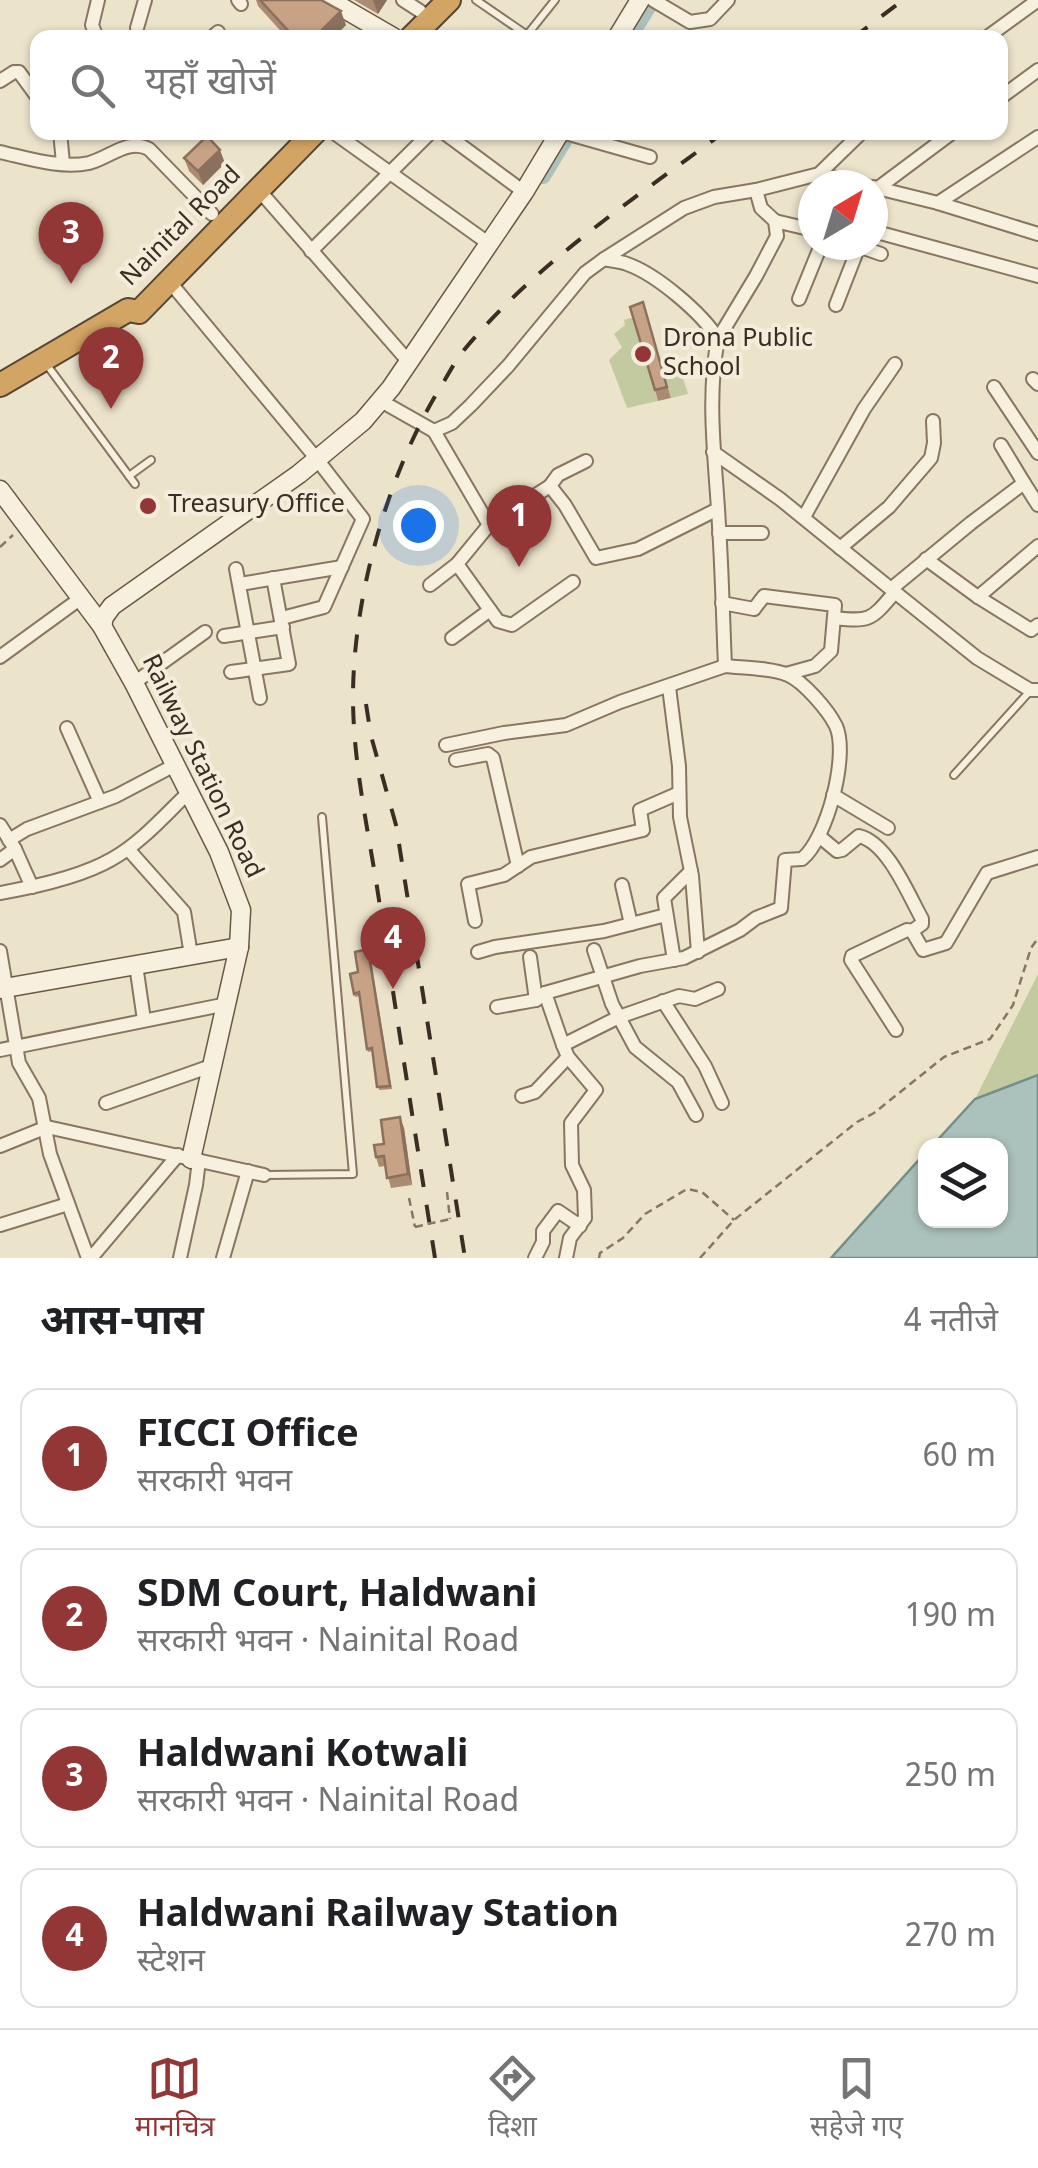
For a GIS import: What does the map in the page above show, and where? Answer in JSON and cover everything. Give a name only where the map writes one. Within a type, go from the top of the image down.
[{"type":"highway","points":[[420,30],[450,0]]},
{"type":"highway","points":[[399,30],[418,4]]},
{"type":"highway","name":"Nainital Road","points":[[0,384],[128,310],[138,312],[169,281],[287,140]]},
{"type":"highway","name":"Nainital Road","points":[[128,310],[128,302],[217,220],[258,189],[307,140]]},
{"type":"street","points":[[94,30],[98,0]]},
{"type":"street","points":[[137,28],[145,0]]},
{"type":"street","points":[[329,0],[380,30]]},
{"type":"street","points":[[625,30],[650,1],[690,22],[710,19],[728,0]]},
{"type":"street","points":[[997,30],[1038,0]]},
{"type":"street","points":[[1008,92],[1038,70]]},
{"type":"street","points":[[0,80],[19,72],[30,87]]},
{"type":"street","points":[[938,203],[1038,137]]},
{"type":"street","points":[[61,140],[63,163]]},
{"type":"street","points":[[0,152],[76,165],[93,162],[138,140]]},
{"type":"street","points":[[141,140],[217,220]]},
{"type":"street","points":[[344,140],[488,244]]},
{"type":"street","points":[[311,251],[423,140]]},
{"type":"street","points":[[454,140],[524,192]]},
{"type":"street","points":[[102,626],[112,606],[299,474],[363,421],[408,362],[556,140]]},
{"type":"street","points":[[589,140],[650,157]]},
{"type":"street","points":[[823,170],[854,140]]},
{"type":"street","points":[[888,175],[941,140]]},
{"type":"street","points":[[434,431],[471,406],[585,273],[604,259],[684,208],[714,197],[798,179]]},
{"type":"street","points":[[258,189],[408,362]]},
{"type":"street","points":[[756,190],[761,208],[774,220],[798,226]]},
{"type":"street","points":[[888,190],[1038,234]]},
{"type":"street","points":[[725,666],[713,452],[713,364],[718,339],[777,236],[774,220]]},
{"type":"street","points":[[888,235],[1038,276]]},
{"type":"street","points":[[604,259],[628,264],[651,277],[701,315],[718,339]]},
{"type":"street","points":[[800,299],[815,260]]},
{"type":"street","points":[[836,305],[852,260]]},
{"type":"street","points":[[169,281],[363,519],[324,607],[224,636]]},
{"type":"street","points":[[804,517],[864,409],[894,364]]},
{"type":"street","points":[[994,387],[1038,453]]},
{"type":"street","points":[[381,401],[434,431],[490,525]]},
{"type":"street","points":[[840,548],[889,506],[931,458],[934,421]]},
{"type":"street","points":[[1001,446],[1038,504]]},
{"type":"street","points":[[713,452],[804,517],[977,658],[1034,690]]},
{"type":"street","points":[[430,585],[458,564],[490,525],[550,486],[558,475],[586,461]]},
{"type":"street","points":[[834,618],[861,621],[878,612],[893,590],[926,559],[1024,483]]},
{"type":"street","points":[[550,486],[566,505],[596,558],[638,550],[718,509]]},
{"type":"street","name":"Railway Station Road","points":[[0,490],[102,626],[219,852],[241,910],[239,947],[189,1158]]},
{"type":"street","points":[[720,533],[762,532]]},
{"type":"street","points":[[978,597],[1038,546]]},
{"type":"street","points":[[926,559],[1031,630],[1038,625]]},
{"type":"street","points":[[458,564],[498,622],[512,625],[573,582]]},
{"type":"street","points":[[240,584],[342,567]]},
{"type":"street","points":[[236,569],[260,698]]},
{"type":"street","points":[[230,672],[288,664],[273,578]]},
{"type":"street","points":[[446,744],[566,725],[725,666],[786,674],[816,666],[832,651],[834,605],[764,596],[754,609],[722,603]]},
{"type":"street","points":[[0,657],[81,598]]},
{"type":"street","points":[[452,638],[490,610]]},
{"type":"street","points":[[134,683],[205,632]]},
{"type":"street","points":[[497,1007],[698,952],[780,908],[785,860],[802,859],[820,836],[829,816],[839,762],[837,728],[806,687],[786,674]]},
{"type":"street","points":[[670,687],[680,817],[691,871],[698,952]]},
{"type":"street","points":[[68,728],[100,802]]},
{"type":"street","points":[[456,760],[488,754],[493,758],[518,866]]},
{"type":"street","points":[[0,860],[27,829],[100,802],[175,765]]},
{"type":"street","points":[[0,893],[32,888],[109,861],[128,849],[189,792]]},
{"type":"street","points":[[475,922],[468,884],[504,874],[532,857],[642,830],[640,810],[679,793]]},
{"type":"street","points":[[833,795],[888,828]]},
{"type":"street","points":[[0,825],[32,888]]},
{"type":"street","points":[[820,836],[837,851],[860,836],[878,845],[922,920],[912,931],[851,958],[896,1030]]},
{"type":"street","points":[[128,849],[184,912],[191,956]]},
{"type":"street","points":[[912,931],[923,950],[946,943],[986,873],[1038,857]]},
{"type":"street","points":[[674,960],[664,898],[691,871]]},
{"type":"street","points":[[622,885],[631,924]]},
{"type":"street","points":[[478,952],[604,931],[666,915]]},
{"type":"street","points":[[3,988],[239,947]]},
{"type":"street","points":[[594,950],[612,1004],[635,1047],[678,1082],[696,1115]]},
{"type":"street","points":[[0,951],[7,1048],[38,1098],[50,1154],[89,1258],[189,1158]]},
{"type":"street","points":[[530,958],[541,997],[566,1051],[596,1090],[571,1123],[572,1165],[584,1190],[585,1218],[569,1241],[566,1258]]},
{"type":"street","points":[[136,965],[144,1020]]},
{"type":"street","points":[[522,1096],[535,1092],[566,1051],[619,1017],[679,996],[695,999],[718,990]]},
{"type":"street","points":[[663,1002],[706,1066],[722,1103]]},
{"type":"street","points":[[7,1048],[227,1004]]},
{"type":"street","points":[[106,1102],[214,1064]]},
{"type":"street","points":[[0,1146],[46,1128],[264,1174]]},
{"type":"street","points":[[180,1258],[196,1185],[189,1158]]},
{"type":"street","points":[[222,1258],[248,1171]]},
{"type":"street","points":[[0,1225],[68,1204]]},
{"type":"street","points":[[535,1258],[544,1229],[558,1212],[580,1226]]},
{"type":"lane","points":[[476,0],[520,30]]},
{"type":"lane","points":[[531,30],[555,0]]},
{"type":"lane","points":[[43,360],[136,484]]},
{"type":"lane","points":[[130,476],[151,460]]},
{"type":"lane","points":[[954,775],[1034,690]]},
{"type":"lane","points":[[264,1174],[353,1174],[322,817]]},
{"type":"path","points":[[0,547],[24,524]]},
{"type":"path","points":[[700,1258],[734,1220],[857,1122],[874,1114],[944,1058],[990,1039],[1013,1006],[1030,948],[1038,938]]},
{"type":"path","points":[[599,1258],[644,1214],[687,1188],[702,1192],[734,1220]]},
{"type":"path","points":[[409,1198],[415,1227],[450,1219],[446,1192]]},
{"type":"green space","points":[[634,317],[658,401],[627,408],[609,360],[622,347],[614,334],[625,325],[624,320]]},
{"type":"green space","points":[[677,359],[688,394],[671,398],[661,362]]},
{"type":"green space","points":[[1038,974],[1038,1075],[975,1099]]},
{"type":"water","points":[[1038,1075],[1038,1258],[831,1258],[918,1161],[918,1228],[1008,1228],[1008,1138],[939,1138],[975,1099]]},
{"type":"building","points":[[260,0],[321,0],[341,11],[322,30],[288,30]]},
{"type":"building","points":[[203,140],[211,140],[220,150],[198,171],[184,158]]},
{"type":"building","points":[[643,302],[667,387],[655,390],[630,307]]},
{"type":"building","points":[[368,949],[390,1086],[377,1087],[359,992],[354,994],[350,974],[358,972],[355,952]]},
{"type":"building","points":[[400,1117],[408,1174],[387,1178],[384,1156],[376,1157],[374,1145],[384,1144],[381,1120]]},
{"type":"waterway","points":[[636,30],[655,0]]},
{"type":"waterway","points":[[544,178],[567,140]]},
{"type":"railway","points":[[864,30],[903,0]]},
{"type":"railway","points":[[435,1258],[356,748],[355,658],[359,618],[377,537],[404,458],[464,350],[554,260],[713,140]]},
{"type":"railway","points":[[366,704],[396,825],[465,1258]]},
{"type":"place","name":"Haldwani Kotwali","points":[[71,284]]},
{"type":"place","name":"Drona Public School","points":[[643,354]]},
{"type":"place","name":"SDM Court, Haldwani","points":[[111,409]]},
{"type":"place","name":"Treasury Office","points":[[148,506]]},
{"type":"place","name":"FICCI Office","points":[[519,567]]},
{"type":"place","name":"Haldwani Railway Station","points":[[393,989]]}]
